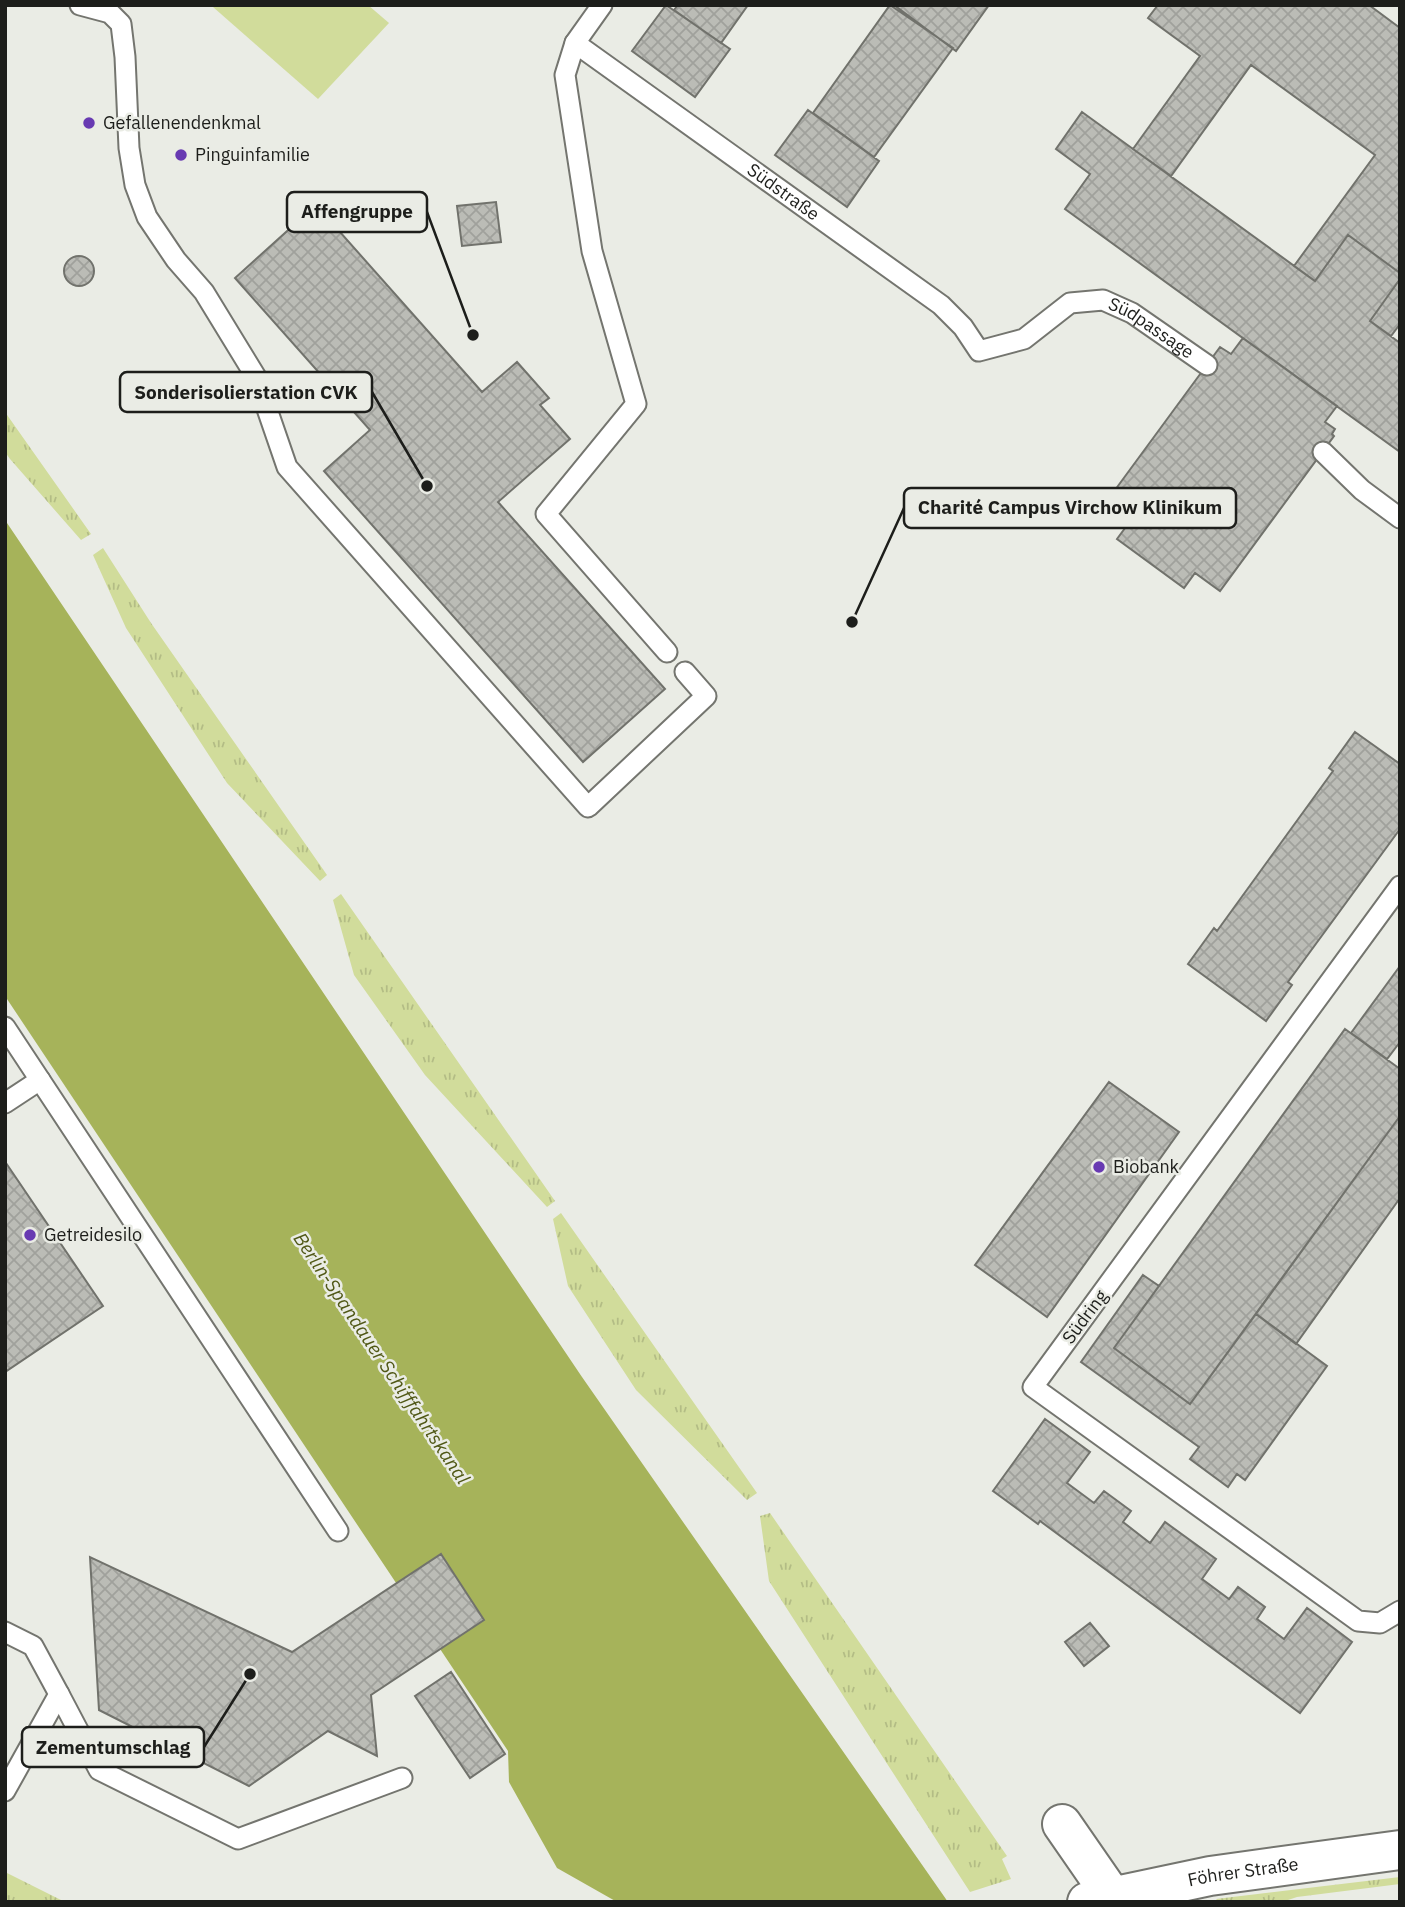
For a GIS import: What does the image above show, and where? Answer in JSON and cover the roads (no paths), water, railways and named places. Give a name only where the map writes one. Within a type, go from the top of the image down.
[{"type":"main road","points":[[1062,1824],[1105,1900]]},
{"type":"main road","name":"Föhrer Straße","points":[[1105,1900],[1210,1877],[1400,1850]]},
{"type":"lane","points":[[80,5],[110,13],[121,24],[125,46],[129,148],[135,185],[147,217],[176,260],[204,292],[256,377],[288,467],[588,807],[706,696],[685,672]]},
{"type":"lane","points":[[603,5],[575,43],[565,75],[592,251],[636,404],[546,514],[667,652]]},
{"type":"lane","name":"Südstraße","points":[[575,43],[942,305],[963,327],[978,351]]},
{"type":"lane","name":"Südpassage","points":[[978,351],[1024,339],[1070,303],[1103,300],[1132,313],[1207,365]]},
{"type":"lane","points":[[1323,452],[1362,490],[1400,518]]},
{"type":"lane","name":"Südring","points":[[1400,886],[1033,1387],[1358,1621],[1380,1623],[1400,1611]]},
{"type":"lane","points":[[5,1027],[338,1531]]},
{"type":"lane","points":[[5,1102],[40,1080]]},
{"type":"lane","points":[[5,1632],[33,1646],[99,1770],[238,1839],[402,1778]]},
{"type":"lane","points":[[5,1791],[59,1694]]},
{"type":"water","name":"Berlin-Spandauer Schifffahrtskanal","points":[[5,520],[582,1377],[948,1902],[617,1902],[557,1868],[509,1782],[508,1751],[5,996]]},
{"type":"place","name":"Gefallenendenkmal","points":[[89,123]]},
{"type":"place","name":"Pinguinfamilie","points":[[181,155]]},
{"type":"place","name":"Affengruppe","points":[[473,335]]},
{"type":"place","name":"Sonderisolierstation CVK","points":[[427,486]]},
{"type":"place","name":"Charité Campus Virchow Klinikum","points":[[852,622]]},
{"type":"place","name":"Biobank","points":[[1099,1167]]},
{"type":"place","name":"Getreidesilo","points":[[30,1235]]},
{"type":"place","name":"Zementumschlag","points":[[250,1674]]}]
